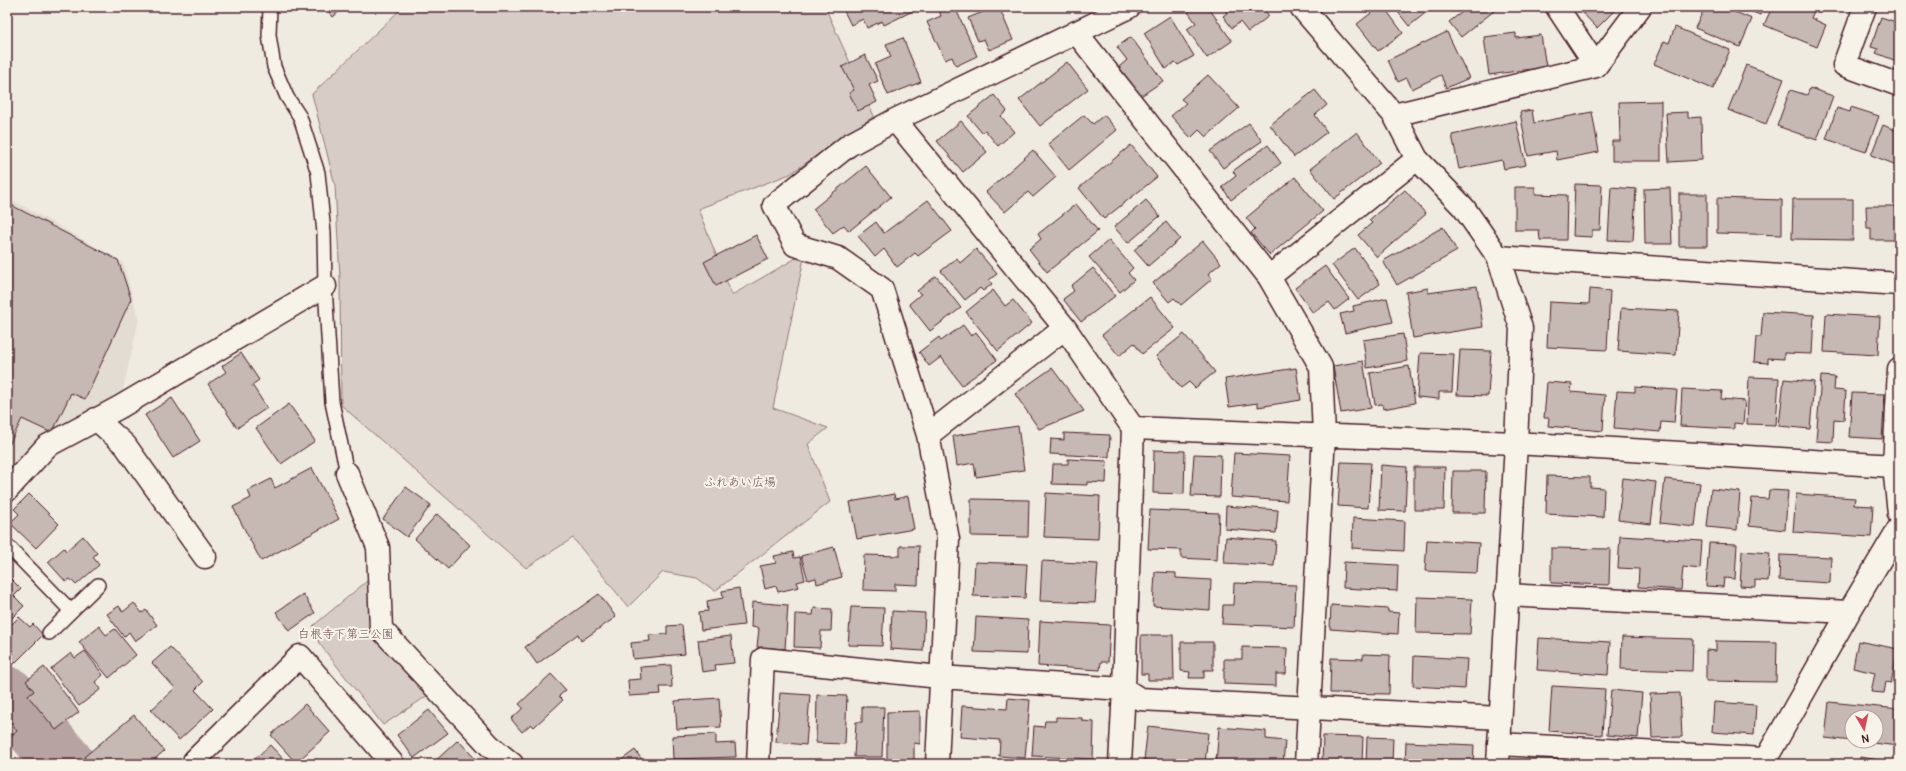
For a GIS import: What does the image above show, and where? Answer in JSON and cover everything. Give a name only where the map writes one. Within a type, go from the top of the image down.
[{"type":"street","points":[[937,764],[940,677],[948,539],[928,435],[882,289],[838,258],[795,245],[774,205],[849,145],[895,120],[1129,7]]},
{"type":"street","points":[[1300,7],[1394,115],[1417,159],[1464,208],[1498,257],[1521,328],[1516,443],[1506,595],[1498,754],[1763,762],[1899,528]]},
{"type":"street","points":[[1557,7],[1596,66]]},
{"type":"street","points":[[1394,115],[1596,66],[1640,7]]},
{"type":"street","points":[[1865,7],[1844,65],[1899,85]]},
{"type":"street","points":[[1076,32],[1269,277],[1321,367],[1324,435],[1306,764]]},
{"type":"street","points":[[895,120],[1065,328],[1133,428],[1120,764]]},
{"type":"street","points":[[1269,277],[1417,159]]},
{"type":"street","points":[[1498,257],[1899,284]]},
{"type":"street","points":[[7,490],[47,446],[120,407],[325,286]]},
{"type":"street","points":[[928,435],[1065,328]]},
{"type":"street","points":[[1899,368],[1894,466],[1899,514]]},
{"type":"street","points":[[96,419],[125,445],[205,557]]},
{"type":"street","points":[[1133,428],[1516,443],[1894,466]]},
{"type":"street","points":[[347,473],[378,547],[381,629],[490,746],[512,764]]},
{"type":"street","points":[[1506,595],[1849,612]]},
{"type":"street","points":[[196,764],[194,761],[300,656],[393,764]]},
{"type":"street","points":[[758,764],[763,659],[940,677],[1124,689],[1140,699],[1500,718]]},
{"type":"lane","points":[[270,7],[269,35],[274,67],[287,98],[300,117],[318,173],[324,233],[325,286],[332,402],[347,473]]},
{"type":"lane","points":[[7,545],[71,611]]},
{"type":"lane","points":[[49,634],[98,585]]},
{"type":"shaded area","points":[[7,197],[123,262],[139,320],[122,394],[7,476]]},
{"type":"green space","name":"ふれあい広場","points":[[403,7],[825,7],[874,116],[790,174],[698,209],[732,295],[805,253],[773,408],[828,428],[808,444],[830,502],[715,591],[697,578],[663,572],[628,607],[573,538],[526,568],[341,405],[340,278],[335,185],[312,94]]},
{"type":"green space","name":"白根寺下第三公園","points":[[367,581],[374,632],[430,694],[383,725],[319,643],[313,626]]},
{"type":"building","points":[[325,7],[344,7],[333,17]]},
{"type":"building","points":[[842,7],[921,7],[884,25],[882,21],[867,28],[863,19],[851,25]]},
{"type":"building","points":[[946,7],[955,7],[977,56],[956,66],[952,57],[945,60],[927,22],[941,16],[939,10]]},
{"type":"building","points":[[995,7],[999,7],[1013,40],[989,50],[984,39],[978,41],[968,18]]},
{"type":"building","points":[[1195,7],[1208,7],[1232,41],[1207,58],[1187,29],[1196,23],[1188,12]]},
{"type":"building","points":[[1223,7],[1262,7],[1269,16],[1248,32],[1240,22],[1232,28],[1223,16],[1227,13]]},
{"type":"building","points":[[1379,7],[1384,7],[1403,33],[1378,51],[1357,24]]},
{"type":"building","points":[[1394,7],[1424,7],[1428,11],[1409,26]]},
{"type":"building","points":[[1465,7],[1499,7],[1461,37],[1449,22],[1466,9]]},
{"type":"building","points":[[1577,7],[1618,7],[1597,28]]},
{"type":"building","points":[[1705,7],[1723,7],[1752,19],[1740,47],[1695,28]]},
{"type":"building","points":[[1741,7],[1764,7],[1760,15]]},
{"type":"building","points":[[1772,7],[1805,7],[1814,11],[1811,18],[1826,25],[1817,47],[1764,25]]},
{"type":"building","points":[[1170,16],[1194,56],[1178,65],[1175,62],[1166,69],[1144,33]]},
{"type":"building","points":[[1881,17],[1899,23],[1899,62],[1876,53],[1878,49],[1871,47]]},
{"type":"building","points":[[1675,27],[1730,50],[1713,89],[1654,64],[1664,41],[1669,43]]},
{"type":"building","points":[[1447,32],[1469,78],[1446,88],[1441,75],[1412,89],[1407,78],[1398,82],[1388,60]]},
{"type":"building","points":[[1516,33],[1516,38],[1541,35],[1546,67],[1489,75],[1484,37]]},
{"type":"building","points":[[1131,37],[1163,81],[1141,96],[1119,67],[1127,60],[1117,47]]},
{"type":"building","points":[[903,38],[921,82],[888,95],[875,64],[891,57],[886,44]]},
{"type":"building","points":[[865,55],[878,81],[869,85],[877,102],[858,111],[849,93],[854,90],[842,67]]},
{"type":"building","points":[[1067,62],[1088,89],[1040,126],[1019,100]]},
{"type":"building","points":[[1746,65],[1784,79],[1766,124],[1728,110]]},
{"type":"building","points":[[1208,75],[1239,108],[1206,137],[1199,130],[1191,138],[1171,116],[1186,103],[1181,99]]},
{"type":"building","points":[[1810,88],[1833,96],[1817,140],[1777,126],[1790,90],[1807,95]]},
{"type":"building","points":[[1315,90],[1327,105],[1315,115],[1327,132],[1294,157],[1270,125]]},
{"type":"building","points":[[994,95],[1007,111],[1001,116],[1014,132],[998,146],[985,130],[982,133],[968,116]]},
{"type":"building","points":[[1661,101],[1661,161],[1612,161],[1612,141],[1620,141],[1619,102]]},
{"type":"building","points":[[1851,107],[1879,116],[1866,152],[1826,139],[1837,108],[1850,112]]},
{"type":"building","points":[[1532,110],[1534,123],[1592,112],[1599,152],[1557,160],[1556,151],[1528,156],[1520,112]]},
{"type":"building","points":[[1688,112],[1688,118],[1701,117],[1702,160],[1669,162],[1666,113]]},
{"type":"building","points":[[1084,115],[1093,124],[1104,115],[1117,130],[1069,170],[1048,144]]},
{"type":"building","points":[[1899,119],[1899,166],[1871,155],[1883,125],[1895,130]]},
{"type":"building","points":[[961,121],[987,152],[963,172],[937,141]]},
{"type":"building","points":[[1516,121],[1526,165],[1504,169],[1502,160],[1459,169],[1452,135]]},
{"type":"building","points":[[1249,123],[1262,141],[1223,168],[1210,151]]},
{"type":"building","points":[[1357,132],[1380,163],[1334,199],[1310,169]]},
{"type":"building","points":[[1131,145],[1157,177],[1104,219],[1079,188]]},
{"type":"building","points":[[1268,145],[1281,163],[1231,200],[1222,187],[1236,176],[1233,171]]},
{"type":"building","points":[[1033,150],[1056,177],[1033,197],[1028,192],[1005,212],[986,192]]},
{"type":"building","points":[[866,166],[891,197],[849,231],[844,225],[833,233],[813,209]]},
{"type":"building","points":[[1295,177],[1323,211],[1270,255],[1251,233],[1255,229],[1246,218]]},
{"type":"building","points":[[1575,184],[1602,185],[1600,230],[1592,230],[1592,237],[1573,236]]},
{"type":"building","points":[[1515,187],[1535,187],[1535,194],[1567,195],[1566,240],[1540,240],[1539,230],[1515,230]]},
{"type":"building","points":[[1611,187],[1636,189],[1633,241],[1608,240]]},
{"type":"building","points":[[1670,188],[1672,244],[1645,244],[1644,189]]},
{"type":"building","points":[[1405,190],[1426,214],[1377,257],[1358,235],[1372,223],[1369,220]]},
{"type":"building","points":[[1679,194],[1707,194],[1707,246],[1679,246]]},
{"type":"building","points":[[1717,198],[1782,200],[1782,235],[1717,233]]},
{"type":"building","points":[[1793,199],[1853,199],[1853,240],[1792,239]]},
{"type":"building","points":[[928,200],[952,231],[918,256],[915,253],[897,267],[884,249],[875,257],[858,236],[876,222],[884,233]]},
{"type":"building","points":[[1146,200],[1160,216],[1128,243],[1114,227]]},
{"type":"building","points":[[7,203],[118,260],[131,299],[85,399],[71,393],[52,433],[22,419],[9,445],[7,444]]},
{"type":"building","points":[[1076,204],[1098,231],[1047,272],[1029,249],[1041,239],[1038,234]]},
{"type":"building","points":[[1866,206],[1899,206],[1899,240],[1871,240],[1871,228],[1867,228]]},
{"type":"building","points":[[1166,222],[1180,239],[1148,266],[1134,250]]},
{"type":"building","points":[[1443,227],[1457,251],[1397,285],[1383,261]]},
{"type":"building","points":[[756,235],[768,259],[716,286],[704,262]]},
{"type":"building","points":[[1109,240],[1133,268],[1128,273],[1134,280],[1120,292],[1089,257]]},
{"type":"building","points":[[1203,241],[1221,263],[1208,274],[1212,279],[1181,305],[1174,298],[1169,302],[1153,283]]},
{"type":"building","points":[[1355,248],[1380,284],[1358,300],[1332,265]]},
{"type":"building","points":[[976,249],[997,274],[989,280],[992,284],[983,291],[980,288],[965,300],[941,271],[957,258],[960,263]]},
{"type":"building","points":[[1325,266],[1349,299],[1335,310],[1329,302],[1313,313],[1295,288]]},
{"type":"building","points":[[1093,268],[1115,296],[1081,322],[1063,299],[1074,291],[1071,286]]},
{"type":"building","points":[[936,276],[961,308],[930,331],[909,304],[921,294],[917,291]]},
{"type":"building","points":[[1477,286],[1483,327],[1413,338],[1406,292],[1428,288],[1428,293]]},
{"type":"building","points":[[1590,289],[1610,291],[1607,350],[1547,347],[1549,302],[1589,304]]},
{"type":"building","points":[[993,290],[1005,306],[1013,300],[1032,323],[998,351],[966,312]]},
{"type":"building","points":[[1150,297],[1175,328],[1142,354],[1134,343],[1119,356],[1102,335]]},
{"type":"building","points":[[1387,298],[1393,322],[1345,333],[1340,314],[1354,311],[1353,306]]},
{"type":"building","points":[[1621,308],[1679,311],[1676,355],[1618,351]]},
{"type":"building","points":[[1763,312],[1814,315],[1812,354],[1784,353],[1784,359],[1768,358],[1768,363],[1754,362],[1756,337],[1761,337]]},
{"type":"building","points":[[1826,314],[1880,317],[1878,355],[1824,352]]},
{"type":"building","points":[[963,325],[971,336],[976,332],[997,360],[962,385],[941,357],[929,366],[919,352],[939,337],[941,341]]},
{"type":"building","points":[[1184,334],[1215,372],[1195,388],[1189,382],[1181,388],[1156,356]]},
{"type":"building","points":[[1403,334],[1407,361],[1367,368],[1363,340]]},
{"type":"building","points":[[1460,350],[1491,351],[1488,396],[1457,395]]},
{"type":"building","points":[[241,353],[259,380],[252,385],[267,408],[237,428],[208,384],[226,372],[222,366]]},
{"type":"building","points":[[1420,353],[1454,354],[1452,392],[1439,392],[1439,399],[1417,397]]},
{"type":"building","points":[[1363,361],[1371,408],[1341,413],[1333,366]]},
{"type":"building","points":[[1409,366],[1415,403],[1383,409],[1382,404],[1375,405],[1370,373]]},
{"type":"building","points":[[1052,368],[1084,411],[1039,429],[1015,394]]},
{"type":"building","points":[[1296,368],[1301,400],[1258,407],[1258,403],[1229,407],[1225,379]]},
{"type":"building","points":[[1821,376],[1835,377],[1834,390],[1846,391],[1844,420],[1834,419],[1833,442],[1816,441]]},
{"type":"building","points":[[1749,377],[1779,378],[1776,425],[1747,424]]},
{"type":"building","points":[[1784,379],[1814,382],[1810,429],[1779,426]]},
{"type":"building","points":[[1547,382],[1572,384],[1571,392],[1605,395],[1603,431],[1548,426],[1549,418],[1544,418]]},
{"type":"building","points":[[1635,387],[1677,390],[1674,423],[1661,422],[1660,432],[1614,428],[1617,391],[1635,392]]},
{"type":"building","points":[[1682,389],[1722,391],[1721,399],[1745,401],[1743,424],[1734,423],[1734,429],[1680,426]]},
{"type":"building","points":[[1852,393],[1885,394],[1882,439],[1849,437]]},
{"type":"building","points":[[172,398],[200,441],[173,458],[145,415]]},
{"type":"building","points":[[289,404],[315,441],[281,464],[256,428]]},
{"type":"building","points":[[1018,426],[1024,470],[976,477],[974,463],[957,466],[953,436]]},
{"type":"building","points":[[1064,433],[1110,435],[1109,457],[1050,454],[1051,439],[1064,440]]},
{"type":"building","points":[[1154,450],[1185,451],[1184,494],[1153,493]]},
{"type":"building","points":[[1234,453],[1290,456],[1287,501],[1231,497]]},
{"type":"building","points":[[1194,454],[1221,455],[1220,497],[1191,496]]},
{"type":"building","points":[[1068,459],[1107,461],[1106,483],[1087,482],[1087,485],[1052,484],[1053,464],[1068,464]]},
{"type":"building","points":[[1341,462],[1371,463],[1368,508],[1338,506]]},
{"type":"building","points":[[1381,465],[1407,467],[1405,511],[1379,510]]},
{"type":"building","points":[[1414,467],[1445,467],[1444,510],[1414,510]]},
{"type":"building","points":[[312,468],[339,519],[261,561],[233,507],[251,498],[248,491],[271,479],[275,488]]},
{"type":"building","points":[[1453,471],[1486,471],[1485,513],[1452,513]]},
{"type":"building","points":[[1547,476],[1590,477],[1590,487],[1604,488],[1603,517],[1546,514]]},
{"type":"building","points":[[1623,478],[1656,482],[1651,524],[1618,520]]},
{"type":"building","points":[[1665,479],[1700,483],[1695,527],[1660,523]]},
{"type":"building","points":[[406,487],[431,505],[407,537],[383,519]]},
{"type":"building","points":[[1711,489],[1740,492],[1737,530],[1707,527]]},
{"type":"building","points":[[1769,490],[1788,491],[1785,530],[1749,526],[1752,498],[1768,499]]},
{"type":"building","points":[[1046,493],[1100,496],[1098,539],[1044,537]]},
{"type":"building","points":[[29,494],[59,524],[36,548],[10,523],[19,514],[14,509]]},
{"type":"building","points":[[894,494],[895,499],[908,496],[914,529],[857,539],[850,502]]},
{"type":"building","points":[[1796,494],[1855,498],[1854,505],[1873,506],[1871,537],[1793,532]]},
{"type":"building","points":[[971,499],[1029,500],[1028,537],[971,536]]},
{"type":"building","points":[[1226,506],[1278,510],[1276,533],[1225,529]]},
{"type":"building","points":[[1150,510],[1219,513],[1217,560],[1181,558],[1181,550],[1148,549]]},
{"type":"building","points":[[437,514],[470,545],[448,569],[415,539]]},
{"type":"building","points":[[1353,518],[1405,521],[1404,551],[1352,548]]},
{"type":"building","points":[[83,536],[97,553],[93,557],[99,565],[76,585],[70,579],[66,582],[48,562],[64,548],[66,551]]},
{"type":"building","points":[[1620,536],[1702,541],[1700,569],[1683,567],[1681,590],[1638,587],[1639,569],[1618,568]]},
{"type":"building","points":[[1226,537],[1276,541],[1274,566],[1224,563]]},
{"type":"building","points":[[1427,540],[1479,543],[1477,573],[1425,571]]},
{"type":"building","points":[[1709,543],[1737,544],[1735,579],[1724,578],[1723,587],[1706,586]]},
{"type":"building","points":[[900,546],[919,546],[918,585],[895,584],[895,591],[863,590],[864,555],[900,556]]},
{"type":"building","points":[[834,547],[842,577],[817,584],[816,578],[808,580],[801,556]]},
{"type":"building","points":[[1551,548],[1610,549],[1609,585],[1551,583]]},
{"type":"building","points":[[1742,551],[1770,553],[1768,581],[1755,580],[1755,587],[1740,586]]},
{"type":"building","points":[[793,552],[794,558],[800,557],[805,580],[797,582],[799,587],[778,592],[776,586],[765,589],[760,566],[776,563],[774,556]]},
{"type":"building","points":[[1780,555],[1831,557],[1830,583],[1779,580]]},
{"type":"building","points":[[1042,561],[1098,564],[1095,603],[1040,601]]},
{"type":"building","points":[[975,562],[1027,564],[1025,598],[973,596]]},
{"type":"building","points":[[1344,562],[1398,565],[1397,591],[1343,588]]},
{"type":"building","points":[[1155,572],[1176,573],[1176,578],[1211,580],[1210,610],[1153,606]]},
{"type":"building","points":[[8,576],[21,589],[14,596],[24,606],[7,623]]},
{"type":"building","points":[[1234,583],[1296,585],[1294,627],[1222,624],[1223,605],[1233,605]]},
{"type":"building","points":[[739,588],[744,625],[701,630],[699,612],[708,611],[707,601],[723,598],[722,591]]},
{"type":"building","points":[[303,594],[315,613],[289,631],[276,612]]},
{"type":"building","points":[[599,594],[616,617],[581,641],[578,634],[537,664],[525,647]]},
{"type":"building","points":[[1417,597],[1472,599],[1470,634],[1416,633]]},
{"type":"building","points":[[752,602],[788,605],[785,649],[757,647],[759,628],[751,627]]},
{"type":"building","points":[[134,603],[142,613],[146,610],[157,625],[135,641],[129,632],[124,637],[107,614],[119,606],[123,612]]},
{"type":"building","points":[[1331,605],[1388,609],[1388,612],[1399,613],[1398,634],[1330,629]]},
{"type":"building","points":[[851,607],[884,608],[882,646],[848,645]]},
{"type":"building","points":[[814,608],[832,609],[831,631],[821,631],[820,648],[794,647],[795,614],[813,615]]},
{"type":"building","points":[[892,611],[925,613],[923,651],[890,649]]},
{"type":"building","points":[[19,617],[30,627],[33,624],[43,635],[13,665],[7,659],[7,629]]},
{"type":"building","points":[[976,617],[1028,620],[1027,654],[974,652]]},
{"type":"building","points":[[1040,621],[1110,625],[1108,662],[1101,662],[1100,670],[1038,666]]},
{"type":"building","points":[[682,625],[685,654],[633,659],[631,643],[650,641],[649,635],[667,634],[667,626]]},
{"type":"building","points":[[99,626],[106,635],[115,629],[136,655],[109,678],[79,642]]},
{"type":"building","points":[[1141,635],[1173,635],[1174,680],[1148,680],[1148,674],[1141,674]]},
{"type":"building","points":[[731,636],[734,663],[715,665],[716,670],[702,672],[698,640]]},
{"type":"building","points":[[1622,637],[1693,639],[1692,671],[1621,669]]},
{"type":"building","points":[[1539,638],[1610,642],[1608,675],[1537,670]]},
{"type":"building","points":[[1716,641],[1777,642],[1776,682],[1706,681],[1706,650],[1716,651]]},
{"type":"building","points":[[1858,641],[1898,649],[1891,683],[1886,682],[1884,693],[1871,692],[1875,673],[1853,668]]},
{"type":"building","points":[[1181,642],[1213,642],[1213,670],[1204,670],[1204,678],[1189,678],[1190,672],[1181,671]]},
{"type":"building","points":[[170,647],[203,682],[195,690],[213,709],[179,740],[151,710],[175,688],[152,663]]},
{"type":"building","points":[[1242,647],[1287,648],[1286,674],[1276,674],[1276,686],[1224,684],[1224,659],[1242,659]]},
{"type":"building","points":[[85,651],[103,675],[95,682],[101,689],[79,706],[51,669],[71,653],[75,658]]},
{"type":"building","points":[[1363,654],[1390,655],[1389,694],[1330,693],[1331,658],[1363,659]]},
{"type":"building","points":[[1414,656],[1467,659],[1465,689],[1413,686]]},
{"type":"building","points":[[671,665],[672,687],[660,687],[661,694],[629,696],[628,680],[641,679],[640,667]]},
{"type":"building","points":[[44,667],[79,712],[56,730],[28,696],[34,691],[26,681]]},
{"type":"building","points":[[551,674],[566,690],[559,696],[563,700],[534,727],[531,724],[522,732],[511,719],[523,708],[519,704]]},
{"type":"building","points":[[1552,686],[1605,689],[1602,735],[1549,731]]},
{"type":"building","points":[[1611,690],[1642,693],[1638,738],[1607,735]]},
{"type":"building","points":[[780,693],[810,695],[806,745],[776,742]]},
{"type":"building","points":[[1680,693],[1682,737],[1652,738],[1650,694]]},
{"type":"building","points":[[817,695],[847,696],[845,744],[816,743]]},
{"type":"building","points":[[719,698],[721,727],[677,729],[675,701]]},
{"type":"building","points":[[1008,698],[1030,700],[1025,758],[999,756],[1000,740],[960,737],[962,706],[1007,709]]},
{"type":"building","points":[[1714,702],[1756,705],[1754,735],[1712,732]]},
{"type":"building","points":[[1829,702],[1899,709],[1899,746],[1884,744],[1884,709],[1844,709],[1844,740],[1825,738]]},
{"type":"building","points":[[305,704],[330,732],[296,763],[271,735]]},
{"type":"building","points":[[862,707],[884,707],[882,757],[854,757],[856,722],[862,722]]},
{"type":"building","points":[[429,710],[448,733],[414,758],[397,735]]},
{"type":"building","points":[[920,711],[920,744],[914,743],[914,761],[887,761],[887,712]]},
{"type":"building","points":[[134,715],[164,751],[149,764],[90,764],[84,757]]},
{"type":"building","points":[[1056,717],[1082,718],[1082,721],[1094,722],[1093,759],[1032,756],[1034,726],[1044,727],[1045,721],[1056,721]]},
{"type":"building","points":[[7,718],[17,731],[7,739]]},
{"type":"building","points":[[1148,726],[1208,733],[1205,764],[1186,764],[1144,760]]},
{"type":"building","points":[[1219,727],[1266,731],[1266,739],[1285,741],[1283,764],[1216,764]]},
{"type":"building","points":[[716,734],[716,744],[735,743],[736,757],[673,759],[672,736]]},
{"type":"building","points":[[1323,736],[1363,737],[1362,764],[1322,764]]},
{"type":"building","points":[[1367,737],[1393,738],[1392,764],[1366,764]]},
{"type":"building","points":[[458,740],[480,764],[432,764]]},
{"type":"building","points":[[1406,742],[1474,745],[1473,764],[1405,764]]},
{"type":"building","points":[[270,745],[288,764],[249,764]]},
{"type":"building","points":[[635,750],[645,764],[616,764]]},
{"type":"building","points":[[1860,757],[1899,763],[1899,764],[1859,764]]},
{"type":"building","points":[[717,763],[717,764],[673,764]]},
{"type":"waterway","points":[[7,696],[65,764]]}]
